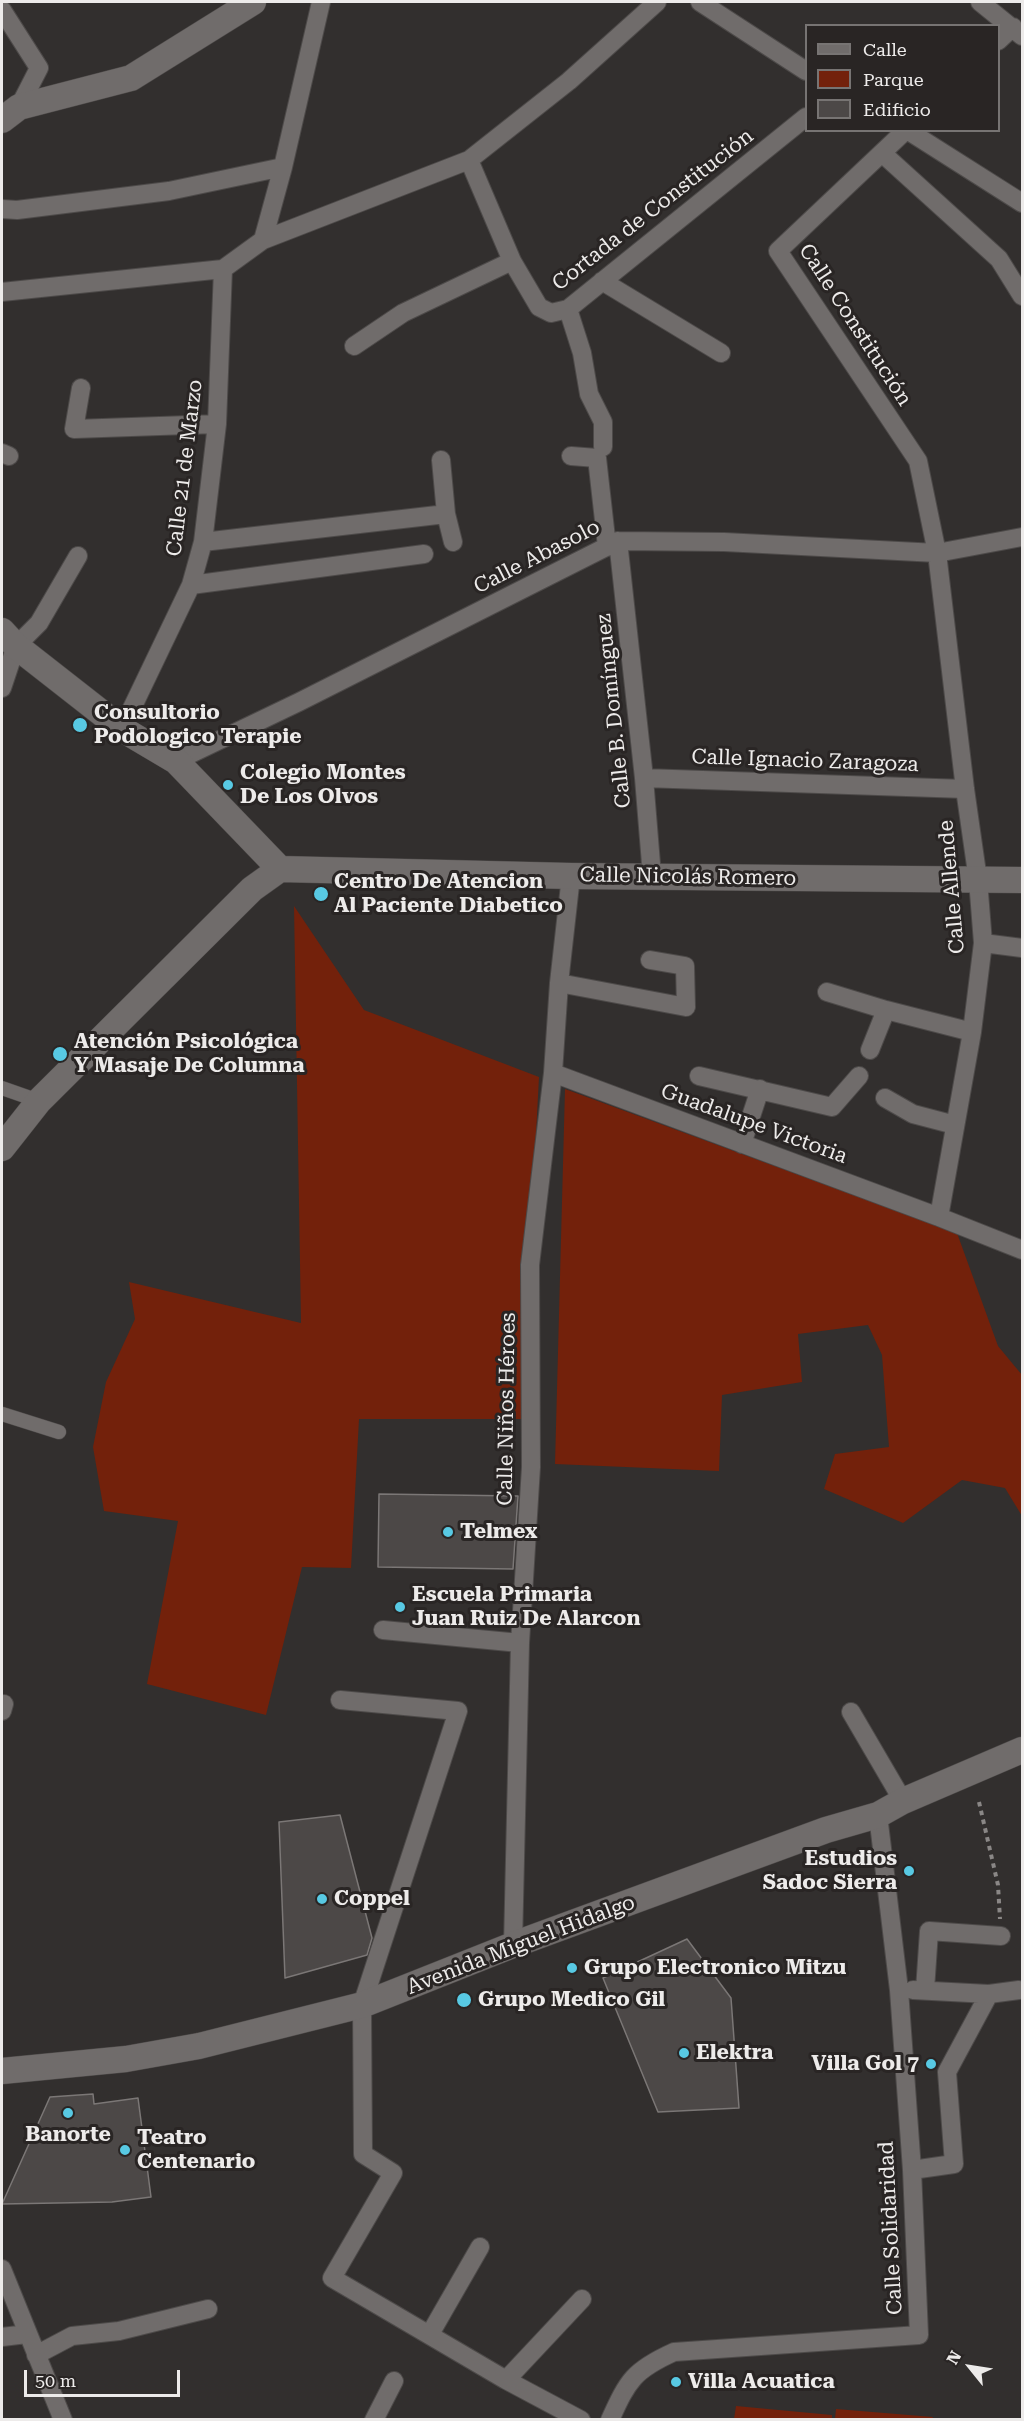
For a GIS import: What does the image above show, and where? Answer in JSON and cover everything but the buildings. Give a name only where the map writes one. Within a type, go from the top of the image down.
[{"type":"main road","points":[[10,114],[131,78],[253,2]]},
{"type":"main road","points":[[2,1148],[39,1101],[252,889],[280,869],[177,761],[122,729],[9,639]]},
{"type":"main road","name":"Calle Nicolás Romero","points":[[280,869],[571,876],[1023,880]]},
{"type":"main road","name":"Avenida Miguel Hidalgo","points":[[2,2071],[126,2059],[199,2046],[362,2005],[513,1945],[826,1830],[878,1815],[903,1801],[1023,1750]]},
{"type":"street","points":[[263,240],[283,167],[321,2]]},
{"type":"street","points":[[2,292],[223,269],[263,240],[469,160],[569,81],[657,2]]},
{"type":"street","points":[[700,2],[805,70]]},
{"type":"street","points":[[980,2],[1018,32],[1000,41]]},
{"type":"street","points":[[2,10],[39,68],[10,114]]},
{"type":"street","name":"Cortada de Constitución","points":[[469,160],[512,261],[540,307],[551,313],[568,309],[805,119]]},
{"type":"street","name":"Calle Constitución","points":[[904,132],[778,251],[918,461],[937,553]]},
{"type":"street","points":[[909,132],[1023,203]]},
{"type":"street","points":[[882,153],[999,259],[1023,296]]},
{"type":"street","points":[[2,209],[17,210],[169,191],[283,167]]},
{"type":"street","points":[[354,346],[403,313],[512,261]]},
{"type":"street","name":"Calle 21 de Marzo","points":[[122,729],[191,585],[203,542],[217,424],[223,269]]},
{"type":"street","points":[[602,281],[721,353]]},
{"type":"street","points":[[568,309],[582,353],[589,394],[603,422],[603,447]]},
{"type":"street","points":[[81,388],[74,429],[217,424]]},
{"type":"street","name":"Calle B. Domínguez","points":[[571,456],[597,458],[612,544],[644,778],[652,876]]},
{"type":"street","points":[[441,460],[446,514],[453,542]]},
{"type":"street","points":[[203,542],[446,514]]},
{"type":"street","name":"Calle Abasolo","points":[[177,761],[612,544],[724,542],[937,553],[1023,537]]},
{"type":"street","name":"Calle Allende","points":[[937,553],[978,880],[983,943],[972,1032],[939,1217]]},
{"type":"street","points":[[191,585],[424,554]]},
{"type":"street","points":[[2,687],[9,639],[39,624],[78,556]]},
{"type":"street","name":"Calle Ignacio Zaragoza","points":[[644,778],[965,789]]},
{"type":"street","name":"Calle Niños Héroes","points":[[513,1945],[520,1643],[531,1467],[530,1265],[553,1073],[559,983],[571,876]]},
{"type":"street","points":[[983,943],[1023,948]]},
{"type":"street","points":[[559,983],[686,1007],[685,966],[650,960]]},
{"type":"street","points":[[827,992],[886,1011],[972,1032]]},
{"type":"street","points":[[870,1050],[886,1011]]},
{"type":"street","name":"Guadalupe Victoria","points":[[553,1073],[1023,1250]]},
{"type":"street","points":[[699,1076],[832,1107],[859,1076]]},
{"type":"street","points":[[2,1088],[39,1101]]},
{"type":"street","points":[[742,1144],[760,1089]]},
{"type":"street","points":[[885,1098],[913,1114],[955,1125]]},
{"type":"street","points":[[2,1414],[59,1432]]},
{"type":"street","points":[[383,1630],[520,1643]]},
{"type":"street","points":[[340,1700],[458,1711],[362,2005],[363,2154],[393,2173],[332,2278],[506,2380],[581,2420]]},
{"type":"street","points":[[851,1712],[903,1801]]},
{"type":"street","name":"Calle Solidaridad","points":[[610,2420],[622,2394],[634,2377],[648,2364],[674,2352],[919,2335],[912,2170],[899,1990],[878,1815]]},
{"type":"street","points":[[926,1990],[929,1931],[1001,1936]]},
{"type":"street","points":[[899,1990],[989,1994],[1019,1990]]},
{"type":"street","points":[[912,2170],[954,2164],[947,2072],[989,1994]]},
{"type":"street","points":[[430,2334],[480,2247]]},
{"type":"street","points":[[2,2269],[63,2420]]},
{"type":"street","points":[[506,2380],[582,2299]]},
{"type":"street","points":[[36,2355],[72,2336],[118,2331],[208,2309]]},
{"type":"street","points":[[2,2337],[27,2334]]},
{"type":"street","points":[[374,2420],[394,2381]]},
{"type":"path","points":[[979,1802],[998,1885],[1001,1936]]},
{"type":"green space","points":[[294,906],[364,1010],[539,1077],[521,1419],[359,1419],[351,1568],[302,1567],[266,1715],[147,1684],[178,1521],[104,1511],[93,1447],[106,1382],[135,1319],[129,1282],[301,1323]]},
{"type":"green space","points":[[565,1089],[957,1233],[998,1346],[1022,1375],[1022,1516],[1005,1488],[962,1480],[903,1523],[824,1489],[835,1454],[889,1447],[882,1355],[868,1325],[798,1334],[802,1382],[722,1395],[719,1471],[555,1464]]},
{"type":"green space","points":[[736,2406],[832,2415],[832,2419],[734,2419]]},
{"type":"green space","points":[[836,2409],[933,2417],[932,2419],[835,2419]]},
{"type":"place","name":"Consultorio Podologico Terapie","points":[[80,725]]},
{"type":"place","name":"Colegio Montes De Los Olvos","points":[[228,785]]},
{"type":"place","name":"Centro De Atencion Al Paciente Diabetico","points":[[321,894]]},
{"type":"place","name":"Atención Psicológica Y Masaje De Columna","points":[[60,1054]]},
{"type":"place","name":"Telmex","points":[[448,1532]]},
{"type":"place","name":"Escuela Primaria Juan Ruiz De Alarcon","points":[[400,1607]]},
{"type":"place","name":"Estudios Sadoc Sierra","points":[[909,1871]]},
{"type":"place","name":"Coppel","points":[[322,1899]]},
{"type":"place","name":"Grupo Electronico Mitzu","points":[[572,1968]]},
{"type":"place","name":"Grupo Medico Gil","points":[[464,2000]]},
{"type":"place","name":"Elektra","points":[[684,2053]]},
{"type":"place","name":"Villa Gol 7","points":[[931,2064]]},
{"type":"place","name":"Banorte","points":[[68,2113]]},
{"type":"place","name":"Teatro Centenario","points":[[125,2150]]},
{"type":"place","name":"Villa Acuatica","points":[[676,2382]]}]
